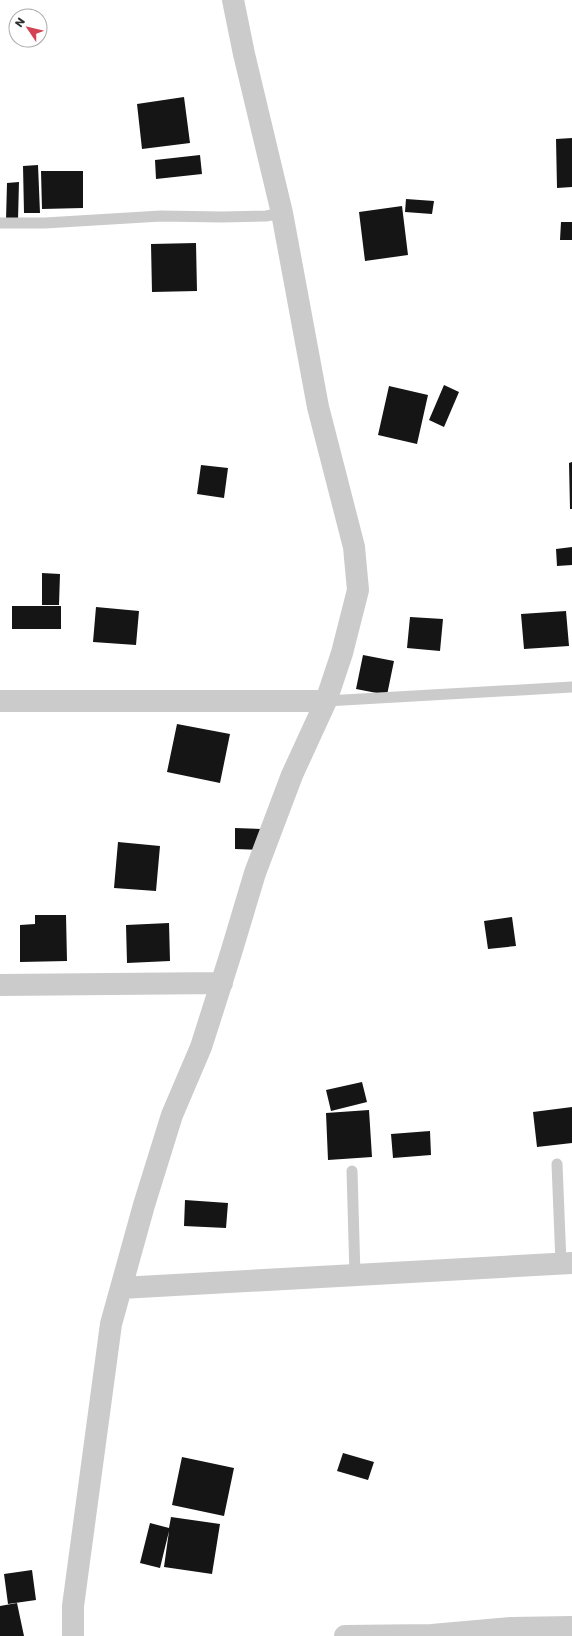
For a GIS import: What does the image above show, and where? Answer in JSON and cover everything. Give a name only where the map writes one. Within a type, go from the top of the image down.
[{"type":"street","points":[[73,1636],[73,1606],[110,1332],[121,1288],[172,1115],[200,1048],[222,983],[255,873],[292,775],[326,701],[342,653],[358,590],[354,547],[318,406],[282,213],[244,54],[233,0]]},
{"type":"street","points":[[0,701],[326,701]]},
{"type":"street","points":[[0,984],[222,983]]},
{"type":"street","points":[[121,1288],[566,1263]]},
{"type":"street","points":[[345,1636],[432,1635],[511,1628],[572,1627]]},
{"type":"lane","points":[[0,223],[45,223],[161,216],[266,216],[282,213]]},
{"type":"lane","points":[[326,701],[572,687]]},
{"type":"lane","points":[[557,1164],[566,1263]]},
{"type":"lane","points":[[352,1171],[355,1275]]},
{"type":"building","points":[[184,97],[190,143],[142,149],[137,104]]},
{"type":"building","points":[[572,138],[572,187],[557,188],[556,139]]},
{"type":"building","points":[[200,155],[202,174],[156,179],[155,160]]},
{"type":"building","points":[[38,165],[40,213],[24,213],[23,166]]},
{"type":"building","points":[[41,171],[83,171],[83,208],[42,209]]},
{"type":"building","points":[[19,182],[18,220],[6,220],[7,183]]},
{"type":"building","points":[[406,199],[434,201],[432,214],[405,212]]},
{"type":"building","points":[[402,206],[408,255],[365,261],[359,212]]},
{"type":"building","points":[[561,222],[572,222],[572,240],[560,240]]},
{"type":"building","points":[[196,243],[197,291],[152,292],[151,244]]},
{"type":"building","points":[[444,385],[459,392],[444,427],[429,420]]},
{"type":"building","points":[[389,386],[428,395],[417,444],[378,435]]},
{"type":"building","points":[[572,462],[572,509],[570,509],[569,463]]},
{"type":"building","points":[[201,465],[228,468],[224,498],[197,494]]},
{"type":"building","points":[[572,547],[572,565],[557,566],[556,549]]},
{"type":"building","points":[[42,573],[60,574],[59,605],[42,605]]},
{"type":"building","points":[[12,606],[61,606],[61,629],[12,629]]},
{"type":"building","points":[[96,607],[139,611],[136,645],[93,642]]},
{"type":"building","points":[[566,611],[569,646],[524,649],[521,614]]},
{"type":"building","points":[[410,617],[443,619],[440,651],[407,648]]},
{"type":"building","points":[[363,655],[394,661],[387,695],[356,689]]},
{"type":"building","points":[[177,724],[230,734],[220,783],[167,772]]},
{"type":"building","points":[[235,828],[263,829],[262,850],[235,849]]},
{"type":"building","points":[[118,842],[160,846],[156,891],[114,888]]},
{"type":"building","points":[[35,915],[66,915],[67,961],[20,962],[20,925],[35,924]]},
{"type":"building","points":[[512,917],[516,946],[488,949],[484,921]]},
{"type":"building","points":[[169,923],[170,961],[127,963],[126,925]]},
{"type":"building","points":[[362,1082],[367,1102],[331,1111],[326,1090]]},
{"type":"building","points":[[572,1107],[572,1143],[537,1147],[533,1112]]},
{"type":"building","points":[[369,1110],[372,1157],[328,1160],[326,1113]]},
{"type":"building","points":[[430,1131],[431,1155],[393,1158],[391,1134]]},
{"type":"building","points":[[185,1200],[228,1203],[226,1228],[184,1226]]},
{"type":"building","points":[[343,1453],[374,1462],[368,1480],[337,1471]]},
{"type":"building","points":[[182,1457],[234,1468],[224,1516],[172,1505]]},
{"type":"building","points":[[171,1517],[220,1524],[212,1574],[164,1567],[169,1531],[160,1568],[140,1563],[150,1523],[169,1528]]},
{"type":"building","points":[[32,1570],[36,1600],[8,1604],[4,1574]]},
{"type":"building","points":[[17,1603],[24,1636],[0,1636],[0,1606]]}]
